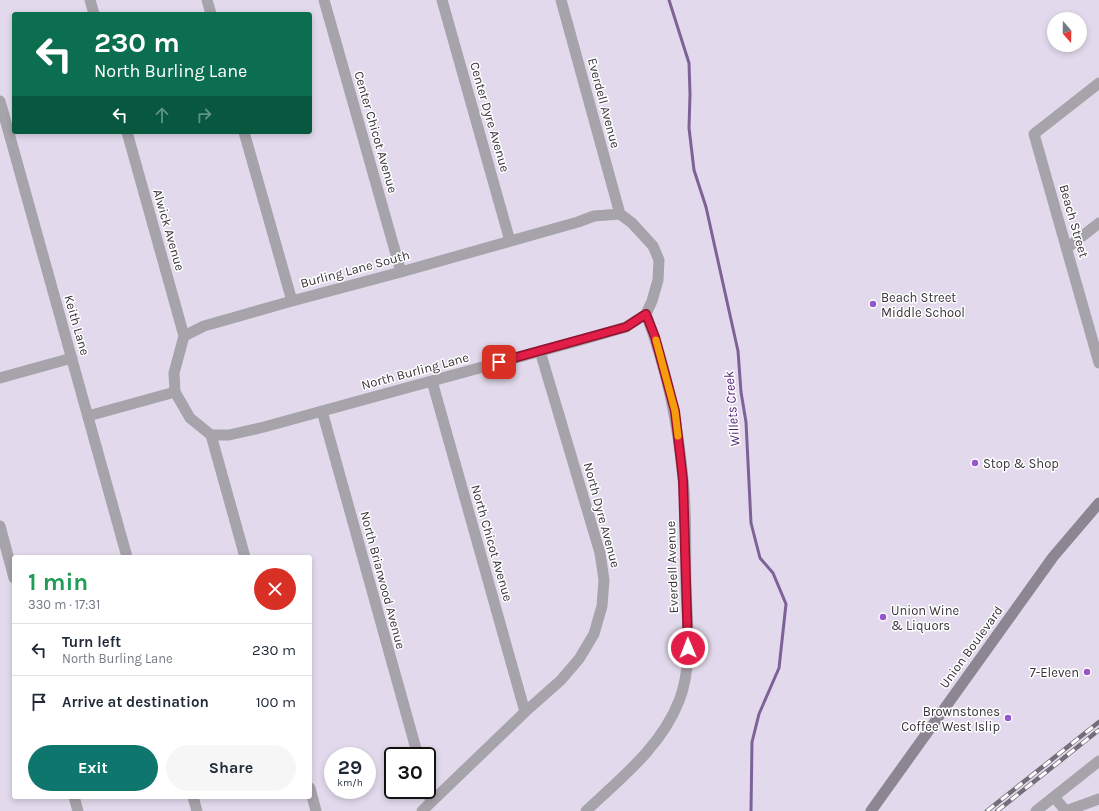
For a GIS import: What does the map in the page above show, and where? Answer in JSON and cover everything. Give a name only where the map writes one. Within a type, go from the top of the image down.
[{"type":"main road","name":"Union Boulevard","points":[[871,811],[1053,557],[1099,503]]},
{"type":"street","points":[[90,0],[93,12]]},
{"type":"street","points":[[207,0],[210,12]]},
{"type":"street","name":"Center Chicot Avenue","points":[[324,0],[401,272]]},
{"type":"street","name":"Center Dyre Avenue","points":[[442,0],[510,241]]},
{"type":"street","name":"Everdell Avenue","points":[[561,0],[620,214]]},
{"type":"street","name":"Beach Street","points":[[1099,83],[1034,134],[1099,362]]},
{"type":"street","name":"Keith Lane","points":[[0,101],[126,555]]},
{"type":"street","name":"Alwick Avenue","points":[[128,134],[184,336]]},
{"type":"street","points":[[245,134],[292,301]]},
{"type":"street","points":[[620,214],[632,223],[653,246],[659,260],[658,280],[652,301],[646,314]]},
{"type":"street","name":"Burling Lane South","points":[[184,336],[204,326],[401,272],[594,216],[620,214]]},
{"type":"street","points":[[1067,248],[1099,223]]},
{"type":"street","name":"Everdell Avenue","points":[[586,811],[652,747],[667,726],[679,701],[685,681],[688,640],[683,480],[675,411],[655,337],[646,314]]},
{"type":"street","name":"North Burling Lane","points":[[210,435],[229,435],[264,427],[432,382],[626,327],[646,314]]},
{"type":"street","points":[[184,336],[174,374],[175,392],[190,418],[210,435],[244,555]]},
{"type":"street","name":"North Dyre Avenue","points":[[422,811],[560,680],[579,659],[594,634],[602,606],[604,580],[600,553],[540,351]]},
{"type":"street","points":[[0,378],[72,358]]},
{"type":"street","name":"North Chicot Avenue","points":[[432,382],[525,712]]},
{"type":"street","points":[[88,416],[175,392]]},
{"type":"street","name":"North Briarwood Avenue","points":[[322,411],[415,747]]},
{"type":"street","points":[[0,526],[12,571]]},
{"type":"street","points":[[1036,811],[1099,761]]},
{"type":"street","points":[[312,796],[316,811]]},
{"type":"street","points":[[1054,797],[1066,811],[1099,799]]},
{"type":"street","points":[[75,799],[78,811]]},
{"type":"street","points":[[194,799],[197,811]]},
{"type":"waterway","name":"Willets Creek","points":[[669,0],[689,63],[689,128],[694,170],[706,207],[738,351],[741,392],[746,422],[751,523],[760,558],[773,573],[786,604],[779,668],[759,714],[752,742],[751,811]]},
{"type":"railway","points":[[987,811],[1099,722]]},
{"type":"railway","points":[[997,811],[1099,730]]},
{"type":"slow traffic","points":[[656,340],[675,411],[678,436]]},
{"type":"place","name":"Beach Street Middle School","points":[[873,304]]},
{"type":"place","name":"Stop & Shop","points":[[975,463]]},
{"type":"place","name":"Union Wine & Liquors","points":[[883,617]]},
{"type":"place","name":"7-Eleven","points":[[1087,672]]},
{"type":"place","name":"Brownstones Coffee West Islip","points":[[1008,718]]},
{"type":"route","points":[[499,362],[626,327],[646,314],[655,337],[675,411],[682,466],[688,648]]}]
